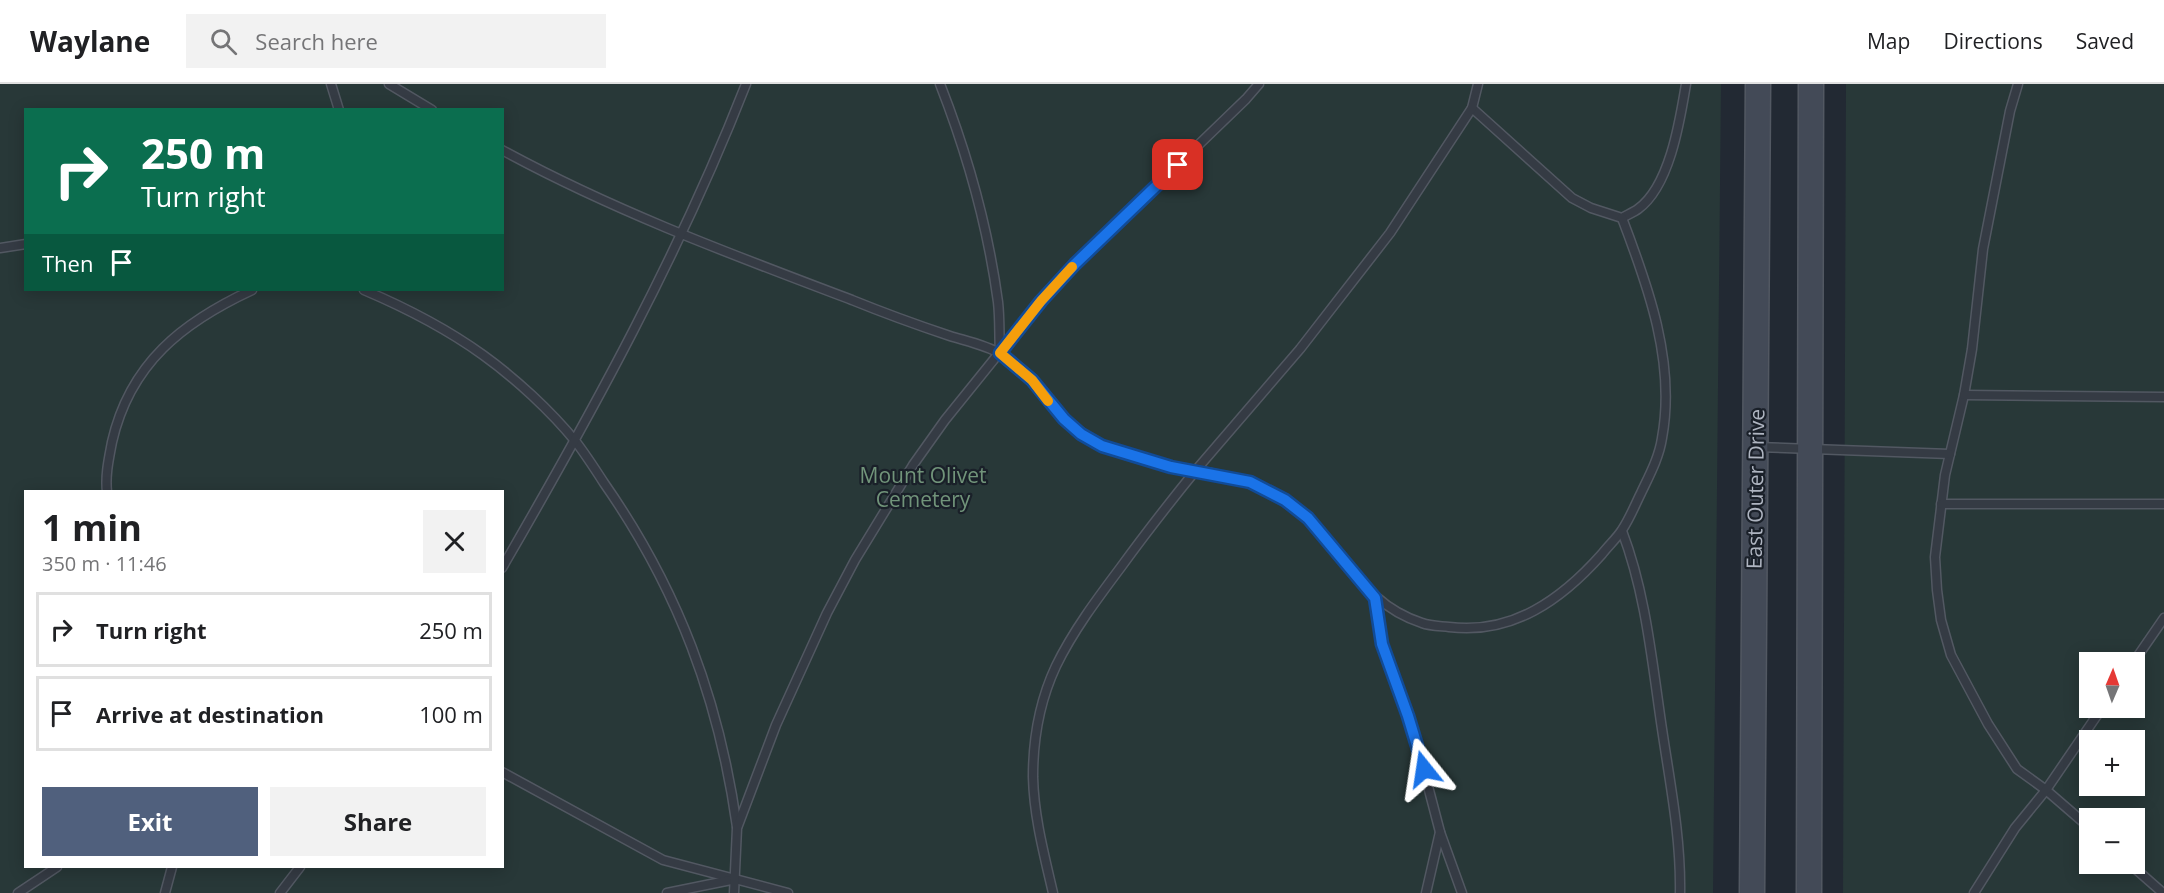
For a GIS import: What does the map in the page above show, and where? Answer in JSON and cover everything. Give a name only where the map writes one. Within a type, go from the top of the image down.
[{"type":"main road","name":"East Outer Drive","points":[[1752,893],[1758,84]]},
{"type":"main road","points":[[1809,893],[1811,84]]},
{"type":"lane","points":[[331,84],[338,108]]},
{"type":"lane","points":[[389,84],[429,108]]},
{"type":"lane","points":[[504,565],[610,378],[682,236],[746,84]]},
{"type":"lane","points":[[940,84],[958,135],[989,247],[998,305],[1000,353]]},
{"type":"lane","points":[[737,828],[776,725],[827,613],[855,560],[913,465],[945,420],[1041,301],[1075,264],[1259,84]]},
{"type":"lane","points":[[1053,893],[1037,825],[1033,777],[1036,736],[1043,704],[1056,668],[1075,633],[1117,572],[1196,470],[1300,349],[1365,268],[1472,108],[1478,84]]},
{"type":"lane","points":[[1472,108],[1572,198],[1591,208],[1622,218],[1638,209],[1651,196],[1663,173],[1679,123],[1686,84]]},
{"type":"lane","points":[[2018,84],[2010,111],[1983,249],[1972,348],[1941,504],[1935,557],[1936,579],[1941,620],[1951,656],[1988,724],[2017,769],[2079,818]]},
{"type":"lane","points":[[504,151],[536,169],[682,236],[1000,353],[1032,380],[1064,419],[1081,434],[1102,446],[1131,456],[1171,467],[1250,482],[1285,500],[1308,518],[1375,598],[1398,613],[1424,624],[1457,628],[1484,628],[1507,623],[1530,614],[1559,595],[1589,568],[1622,531],[1654,465],[1662,439],[1665,381],[1652,303],[1622,218]]},
{"type":"lane","points":[[0,248],[24,244]]},
{"type":"lane","points":[[107,490],[108,461],[121,411],[147,364],[189,325],[214,309],[250,291]]},
{"type":"lane","points":[[366,291],[389,300],[483,355],[510,377],[556,420],[575,442],[631,521],[676,607],[700,665],[715,715],[733,796],[737,828],[734,893]]},
{"type":"lane","points":[[1964,394],[2164,397]]},
{"type":"lane","points":[[1756,447],[1950,454]]},
{"type":"lane","points":[[1941,504],[2164,504]]},
{"type":"lane","points":[[1622,531],[1634,563],[1645,615],[1673,806],[1680,893]]},
{"type":"lane","points":[[1375,598],[1382,644],[1419,748],[1440,832],[1462,893]]},
{"type":"lane","points":[[2141,652],[2164,618]]},
{"type":"lane","points":[[1974,893],[2015,828],[2046,790],[2095,718]]},
{"type":"lane","points":[[504,773],[663,861],[788,893]]},
{"type":"lane","points":[[1426,893],[1440,832]]},
{"type":"lane","points":[[18,893],[56,868]]},
{"type":"lane","points":[[165,893],[172,868]]},
{"type":"lane","points":[[280,893],[299,868]]},
{"type":"lane","points":[[2141,874],[2163,893]]},
{"type":"lane","points":[[667,893],[735,880]]},
{"type":"green space","name":"Mount Olivet Cemetery","points":[[0,84],[1721,84],[1713,893],[0,893]]},
{"type":"green space","points":[[1846,84],[2164,84],[2164,893],[1843,893]]},
{"type":"slow traffic","points":[[1048,401],[1032,380],[1000,353],[1041,301],[1072,267]]},
{"type":"route","points":[[1178,165],[1075,264],[1041,301],[1000,353],[1032,380],[1064,419],[1081,434],[1102,446],[1171,467],[1250,482],[1285,500],[1308,518],[1375,598],[1382,644],[1419,748],[1424,769]]}]
